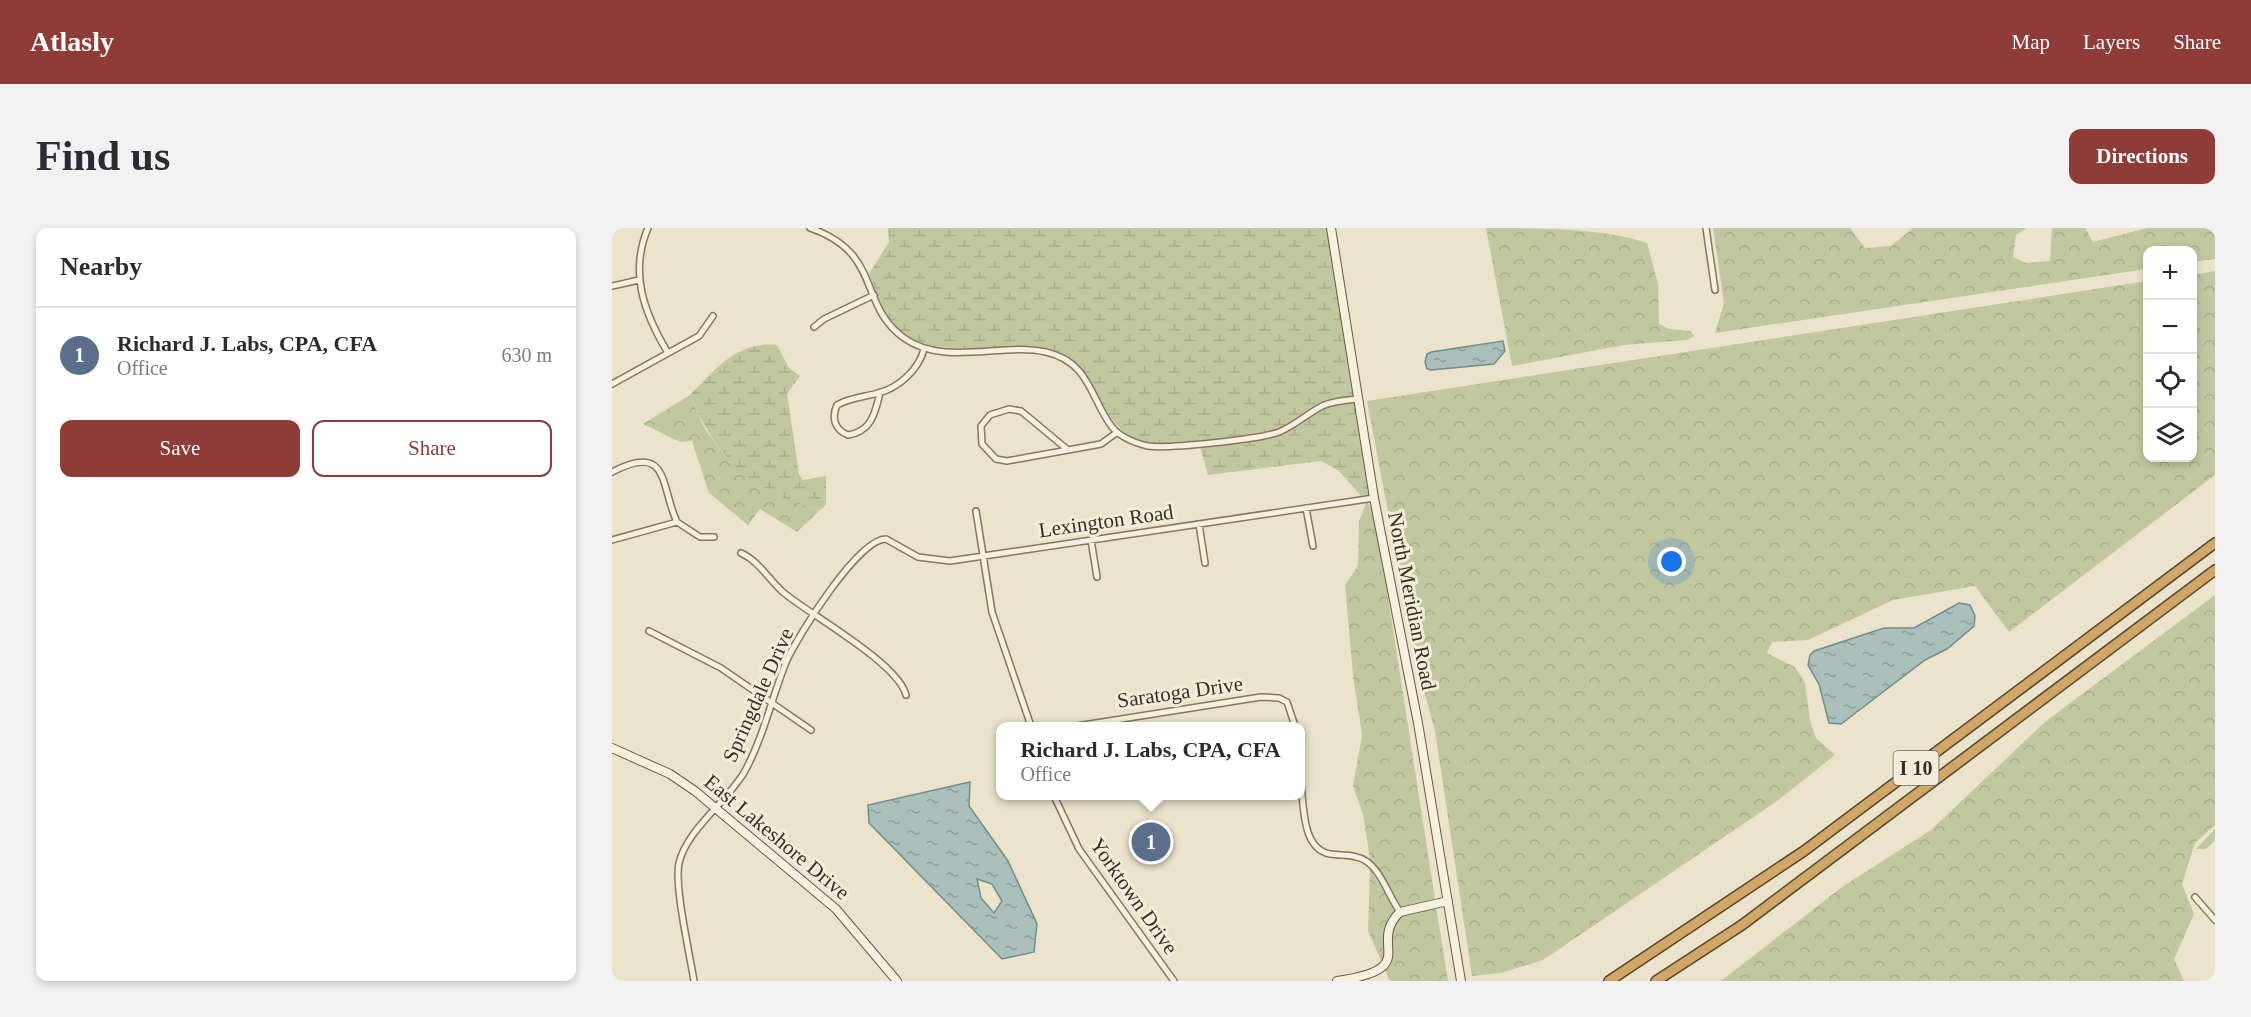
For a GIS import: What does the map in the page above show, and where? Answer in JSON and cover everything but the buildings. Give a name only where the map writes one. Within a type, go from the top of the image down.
[{"type":"highway","name":"I 10","points":[[1609,981],[1804,851],[2215,543]]},
{"type":"highway","name":"I 10","points":[[1656,981],[1742,925],[2215,570]]},
{"type":"main road","name":"North Meridian Road","points":[[1331,228],[1374,498],[1418,723],[1461,981]]},
{"type":"main road","name":"East Lakeshore Drive","points":[[612,748],[670,774],[716,807],[836,909],[897,981]]},
{"type":"main road","points":[[1337,981],[1369,975],[1382,968],[1389,956],[1390,928],[1400,912],[1448,901]]},
{"type":"street","points":[[648,228],[640,255],[639,280],[649,318],[668,353]]},
{"type":"street","points":[[810,228],[831,236],[853,254],[865,272],[890,325],[906,339],[924,349],[935,351],[1036,351],[1057,355],[1072,363],[1089,381],[1116,433],[1132,441],[1150,446],[1262,436],[1279,432],[1324,405],[1357,399]]},
{"type":"street","points":[[1706,228],[1715,290]]},
{"type":"street","points":[[612,286],[639,280]]},
{"type":"street","points":[[814,327],[824,319],[874,295]]},
{"type":"street","points":[[612,384],[699,336],[713,316]]},
{"type":"street","points":[[880,393],[873,420],[867,427],[858,433],[848,435],[837,427],[834,416],[837,405],[880,393],[905,378],[920,360],[924,349]]},
{"type":"street","points":[[1068,450],[1022,411],[1009,409],[997,412],[983,421],[981,426],[982,444],[996,459],[1007,461],[1068,450],[1101,444],[1116,433]]},
{"type":"street","points":[[612,472],[634,462],[655,466],[663,474],[677,522],[700,537],[714,537]]},
{"type":"street","name":"Lexington Road","points":[[855,560],[872,543],[880,539],[886,539],[927,559],[950,561],[1374,498]]},
{"type":"street","points":[[1306,508],[1313,546]]},
{"type":"street","points":[[976,511],[996,628],[1030,722]]},
{"type":"street","points":[[612,540],[677,522]]},
{"type":"street","points":[[1198,524],[1205,563]]},
{"type":"street","points":[[1091,540],[1097,577]]},
{"type":"street","points":[[741,552],[752,558],[784,592],[889,670],[901,681],[906,695]]},
{"type":"street","name":"Springdale Drive","points":[[694,981],[678,867],[685,848],[744,773],[794,646],[855,560]]},
{"type":"street","points":[[649,631],[698,655],[811,730]]},
{"type":"street","name":"Saratoga Drive","points":[[1102,722],[1261,697],[1279,698],[1287,702],[1294,722]]},
{"type":"street","name":"Yorktown Drive","points":[[1056,800],[1079,849],[1174,981]]},
{"type":"street","points":[[1303,800],[1306,825],[1312,843],[1326,853],[1349,855],[1367,861],[1400,912]]},
{"type":"street","points":[[2195,897],[2215,920]]},
{"type":"green space","points":[[888,228],[1328,228],[1354,395],[1323,401],[1276,429],[1250,435],[1161,444],[1133,437],[1120,428],[1110,415],[1084,372],[1072,360],[1057,351],[1033,346],[941,347],[911,338],[898,328],[884,310],[869,274],[889,242]]},
{"type":"green space","points":[[1486,228],[1591,232],[1611,234],[1647,243],[1658,284],[1659,324],[1669,329],[1691,331],[1694,336],[1687,340],[1624,345],[1512,366]]},
{"type":"green space","points":[[1713,228],[1850,228],[1865,248],[1891,246],[1913,228],[2027,228],[2016,235],[2013,257],[2026,263],[2050,261],[2052,228],[2085,228],[2093,242],[2147,228],[2215,228],[2215,259],[2197,261],[2197,246],[2143,246],[2143,270],[1715,333],[1724,303]]},
{"type":"green space","points":[[2215,271],[2215,475],[2009,632],[1975,586],[1893,600],[1808,640],[1772,642],[1767,653],[1795,667],[1805,683],[1810,720],[1816,738],[1835,755],[1777,801],[1543,960],[1501,973],[1472,976],[1435,731],[1417,665],[1367,401],[2143,282],[2143,462],[2197,462],[2197,274]]},
{"type":"green space","points":[[777,345],[789,368],[800,376],[787,394],[799,474],[803,480],[826,476],[826,505],[820,510],[774,494],[739,470],[712,438],[690,395],[718,367],[739,352],[750,347]]},
{"type":"green space","points":[[690,395],[705,429],[725,456],[812,508],[820,510],[797,532],[760,509],[748,525],[709,493],[692,441],[680,442],[643,424]]},
{"type":"green space","points":[[1355,403],[1370,495],[1361,496],[1339,471],[1321,461],[1208,475],[1200,447],[1281,435],[1325,408]]},
{"type":"green space","points":[[1367,502],[1373,510],[1379,539],[1435,899],[1401,907],[1370,860],[1363,814],[1353,786],[1362,735],[1353,675],[1345,585],[1358,566],[1359,521]]},
{"type":"green space","points":[[2215,595],[2215,825],[2195,843],[2182,884],[2194,914],[2174,959],[2184,981],[1721,981],[1842,887],[1931,830],[2046,721]]},
{"type":"green space","points":[[2215,829],[2215,840],[2206,849],[2196,849]]},
{"type":"green space","points":[[1370,869],[1396,911],[1389,923],[1382,963],[1368,931]]},
{"type":"green space","points":[[1436,906],[1448,981],[1390,981],[1385,970],[1390,956],[1392,932],[1397,919],[1403,914]]},
{"type":"water","points":[[1503,341],[1505,351],[1494,364],[1427,369],[1425,362],[1427,354],[1431,352]]},
{"type":"water","points":[[1959,603],[1970,605],[1975,616],[1974,626],[1947,649],[1925,660],[1841,724],[1829,723],[1819,684],[1808,665],[1810,655],[1814,651],[1884,628],[1914,628]]},
{"type":"water","points":[[970,782],[969,806],[1008,861],[1037,924],[1034,952],[1002,959],[869,823],[868,805]],"holes":[[[977,879],[992,884],[1002,901],[994,913],[981,898]]]},
{"type":"place","name":"Richard J. Labs, CPA, CFA","points":[[1151,842]]}]
